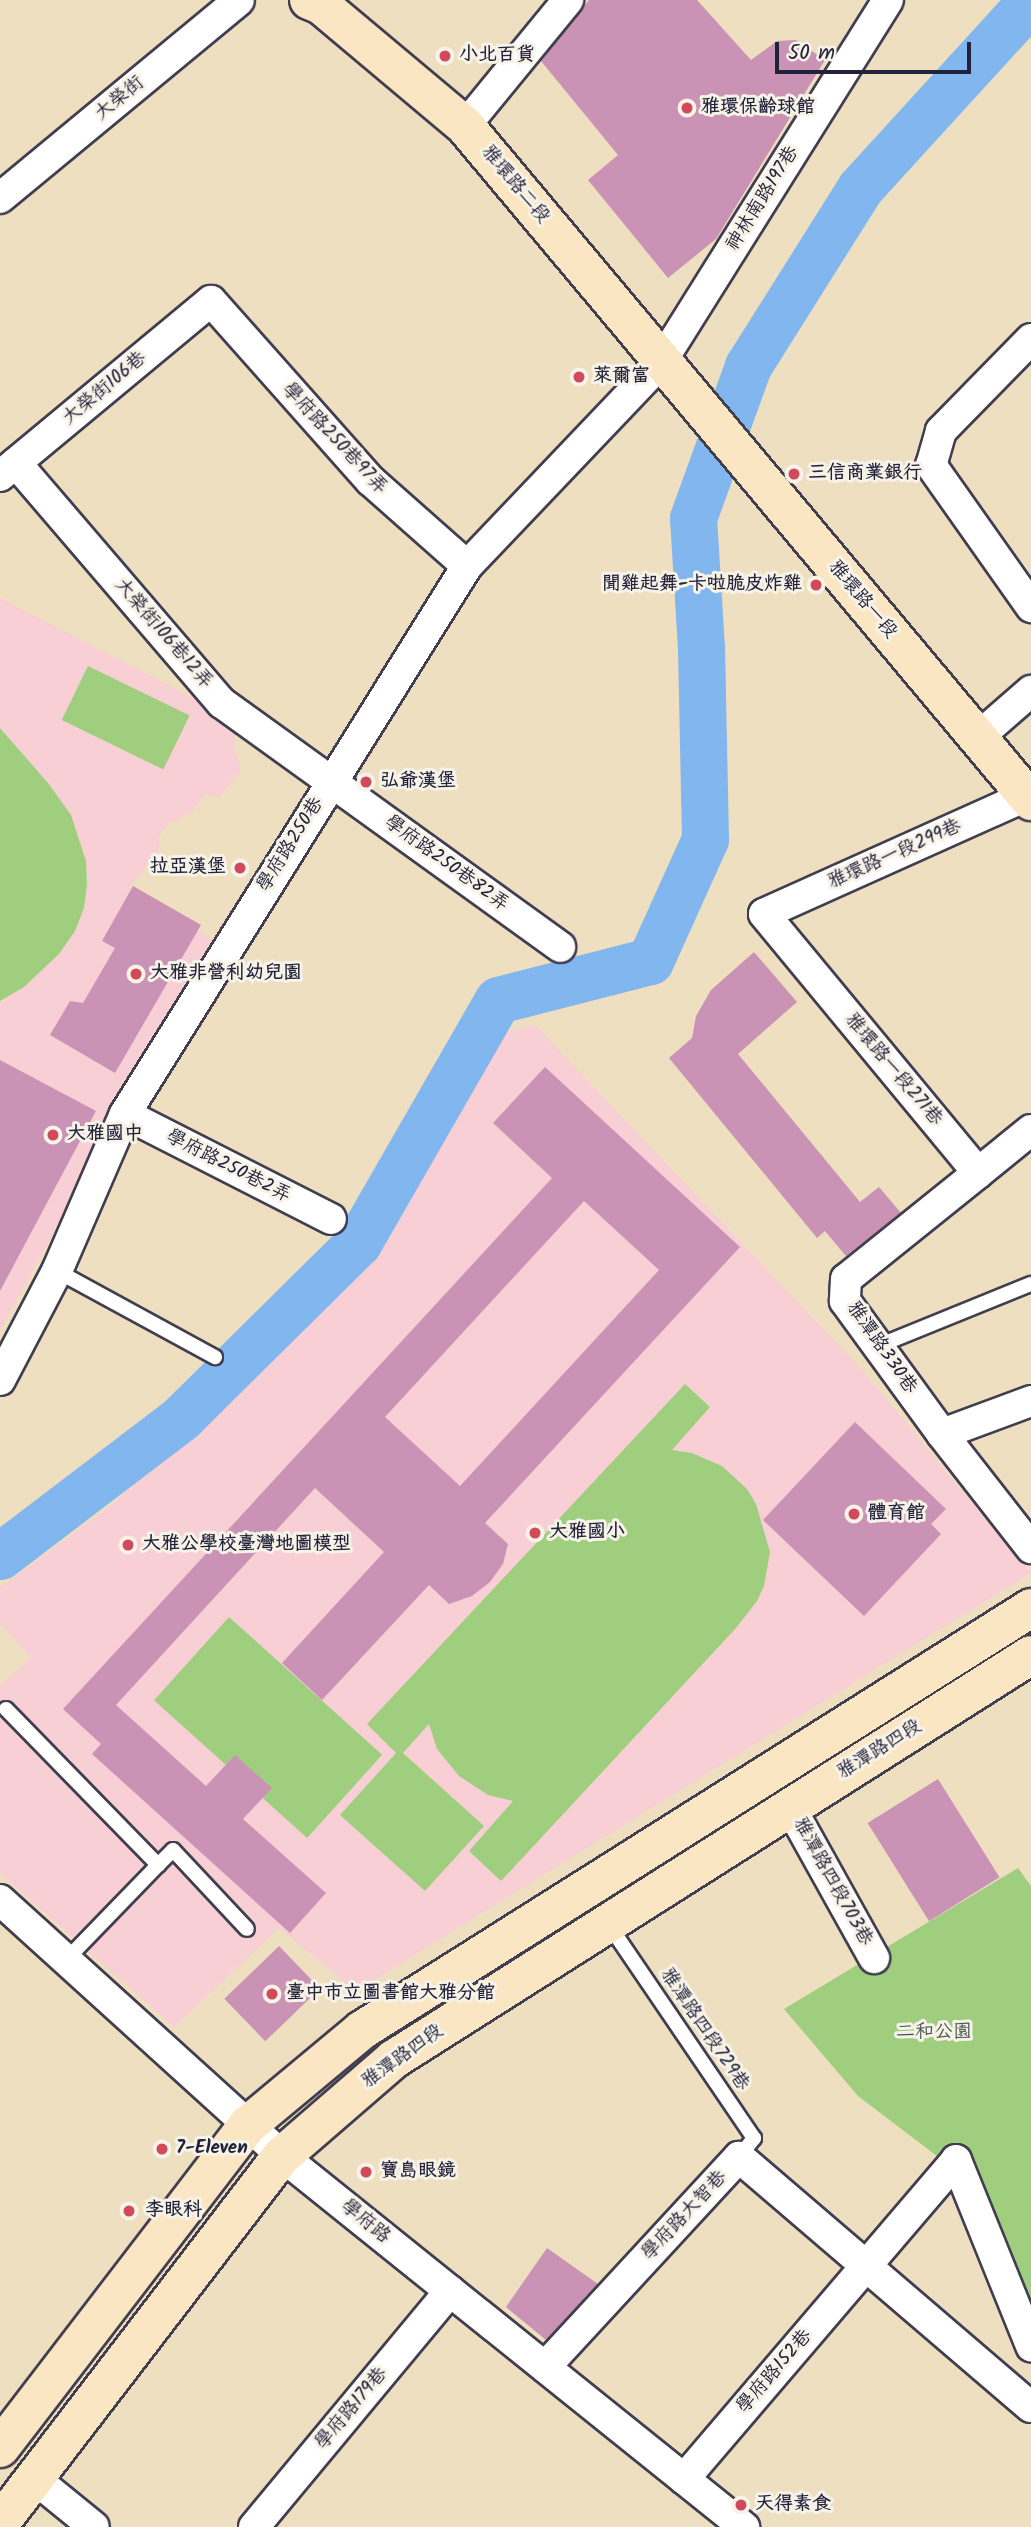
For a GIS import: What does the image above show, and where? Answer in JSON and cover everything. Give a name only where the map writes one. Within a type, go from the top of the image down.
[{"type":"street","name":"大榮街","points":[[0,198],[239,0]]},
{"type":"street","points":[[465,125],[568,0]]},
{"type":"street","name":"神林南路197巷","points":[[661,362],[888,0]]},
{"type":"street","name":"雅環路二段","points":[[318,2],[465,125],[692,399]]},
{"type":"street","name":"大榮街106巷","points":[[8,470],[211,301]]},
{"type":"street","name":"學府路250巷97弄","points":[[211,301],[370,481],[467,566]]},
{"type":"street","points":[[1031,339],[942,431],[931,465],[1031,607]]},
{"type":"street","name":"學府路250巷","points":[[0,1380],[57,1271],[125,1114],[467,566],[661,362]]},
{"type":"street","name":"雅環路一段","points":[[692,399],[1028,799]]},
{"type":"street","name":"大榮街106巷12弄","points":[[8,470],[222,703],[331,780]]},
{"type":"street","points":[[977,738],[1031,691]]},
{"type":"street","name":"學府路250巷82弄","points":[[331,780],[560,947]]},
{"type":"street","name":"雅環路一段299巷","points":[[764,914],[1028,799]]},
{"type":"street","name":"雅環路一段271巷","points":[[764,914],[978,1173]]},
{"type":"street","name":"學府路250巷2弄","points":[[125,1114],[331,1219]]},
{"type":"street","points":[[978,1173],[1031,1130]]},
{"type":"street","name":"雅潭路330巷","points":[[978,1173],[846,1279],[845,1301],[942,1434],[1031,1548]]},
{"type":"street","points":[[942,1434],[1031,1401]]},
{"type":"street","name":"雅潭路四段","points":[[0,2448],[248,2125],[362,2030],[1031,1608]]},
{"type":"street","name":"雅潭路四段","points":[[0,2523],[282,2156],[394,2059],[1031,1655]]},
{"type":"street","name":"雅潭路四段703巷","points":[[790,1807],[874,1958]]},
{"type":"street","name":"學府路","points":[[0,1900],[282,2156],[744,2527]]},
{"type":"street","name":"學府路大智巷","points":[[545,2367],[739,2157],[1031,2406]]},
{"type":"street","points":[[867,2266],[956,2160],[1031,2346]]},
{"type":"street","name":"學府路152巷","points":[[684,2479],[867,2266]]},
{"type":"street","name":"學府路179巷","points":[[254,2527],[450,2291]]},
{"type":"street","points":[[29,2485],[94,2527]]},
{"type":"lane","points":[[57,1271],[215,1357]]},
{"type":"lane","points":[[878,1346],[1031,1284]]},
{"type":"lane","points":[[6,1709],[158,1865]]},
{"type":"lane","points":[[66,1960],[173,1850],[247,1928]]},
{"type":"lane","name":"雅潭路四段729巷","points":[[607,1923],[754,2138],[739,2157]]},
{"type":"shaded area","name":"大雅國中","points":[[0,598],[238,721],[234,748],[241,770],[219,797],[205,795],[192,812],[169,823],[159,837],[159,849],[130,888],[213,940],[0,1331]]},
{"type":"shaded area","name":"大雅國小","points":[[535,1025],[863,1371],[1031,1573],[356,1991],[279,1928],[174,2027],[0,1873],[0,1685],[31,1658],[0,1624],[0,1588],[110,1506],[240,1388],[263,1357],[361,1257],[418,1174],[497,1033]]},
{"type":"green space","points":[[88,666],[190,716],[163,769],[62,720]]},
{"type":"green space","points":[[0,728],[48,783],[71,815],[86,861],[87,884],[84,908],[75,931],[59,954],[24,987],[0,1001]]},
{"type":"green space","points":[[685,1384],[710,1407],[672,1450],[692,1453],[722,1466],[747,1489],[756,1504],[770,1552],[764,1586],[757,1601],[736,1628],[501,1881],[469,1851],[513,1801],[488,1795],[459,1776],[437,1749],[429,1724],[403,1753],[484,1826],[425,1891],[340,1815],[396,1753],[367,1724]]},
{"type":"green space","points":[[229,1617],[382,1755],[307,1838],[154,1700]]},
{"type":"green space","name":"二和公園","points":[[1018,1868],[1031,1886],[1031,2329],[971,2182],[858,2096],[784,2009]]},
{"type":"building","name":"雅環保齡球館","points":[[589,0],[697,0],[751,60],[777,41],[796,40],[825,60],[716,239],[668,278],[588,180],[618,155],[541,61]]},
{"type":"building","name":"大雅非營利幼兒園","points":[[133,886],[201,925],[115,1073],[50,1035],[70,1001],[83,1003],[115,948],[102,941]]},
{"type":"building","points":[[754,952],[797,1002],[738,1054],[860,1202],[879,1187],[901,1213],[846,1256],[825,1231],[817,1238],[669,1058],[692,1038],[696,1016],[711,990]]},
{"type":"building","points":[[0,1060],[96,1111],[0,1291]]},
{"type":"building","points":[[545,1067],[740,1247],[485,1523],[508,1544],[503,1564],[490,1582],[472,1596],[449,1604],[429,1585],[322,1700],[282,1663],[384,1552],[315,1488],[116,1705],[206,1786],[235,1755],[272,1788],[243,1819],[326,1893],[290,1933],[92,1754],[101,1744],[63,1709],[552,1178],[493,1123]],"holes":[[[584,1201],[659,1270],[460,1486],[385,1417]]]},
{"type":"building","name":"體育館","points":[[855,1422],[946,1509],[931,1524],[941,1534],[864,1616],[763,1520]]},
{"type":"building","points":[[938,1779],[999,1877],[929,1921],[868,1823]]},
{"type":"building","name":"臺中市立圖書館大雅分館","points":[[279,1946],[320,1988],[265,2041],[224,1999]]},
{"type":"building","points":[[547,2248],[598,2284],[546,2340],[506,2307]]},
{"type":"waterway","points":[[0,1556],[181,1418],[358,1243],[498,1000],[650,961],[705,839],[701,648],[693,518],[748,366],[860,188],[1031,1]]},
{"type":"place","name":"小北百貨","points":[[445,56]]},
{"type":"place","name":"雅環保齡球館","points":[[687,108]]},
{"type":"place","name":"萊爾富","points":[[579,377]]},
{"type":"place","name":"三信商業銀行","points":[[794,474]]},
{"type":"place","name":"聞雞起舞-卡啦脆皮炸雞","points":[[816,585]]},
{"type":"place","name":"弘爺漢堡","points":[[366,782]]},
{"type":"place","name":"拉亞漢堡","points":[[240,868]]},
{"type":"place","name":"大雅非營利幼兒園","points":[[136,974]]},
{"type":"place","name":"大雅國中","points":[[53,1135]]},
{"type":"place","name":"體育館","points":[[854,1514]]},
{"type":"place","name":"大雅國小","points":[[535,1533]]},
{"type":"place","name":"大雅公學校臺灣地圖模型","points":[[128,1545]]},
{"type":"place","name":"臺中市立圖書館大雅分館","points":[[272,1994]]},
{"type":"place","name":"7-Eleven","points":[[162,2149]]},
{"type":"place","name":"寶島眼鏡","points":[[366,2172]]},
{"type":"place","name":"李眼科","points":[[129,2211]]},
{"type":"place","name":"天得素食","points":[[741,2505]]}]
